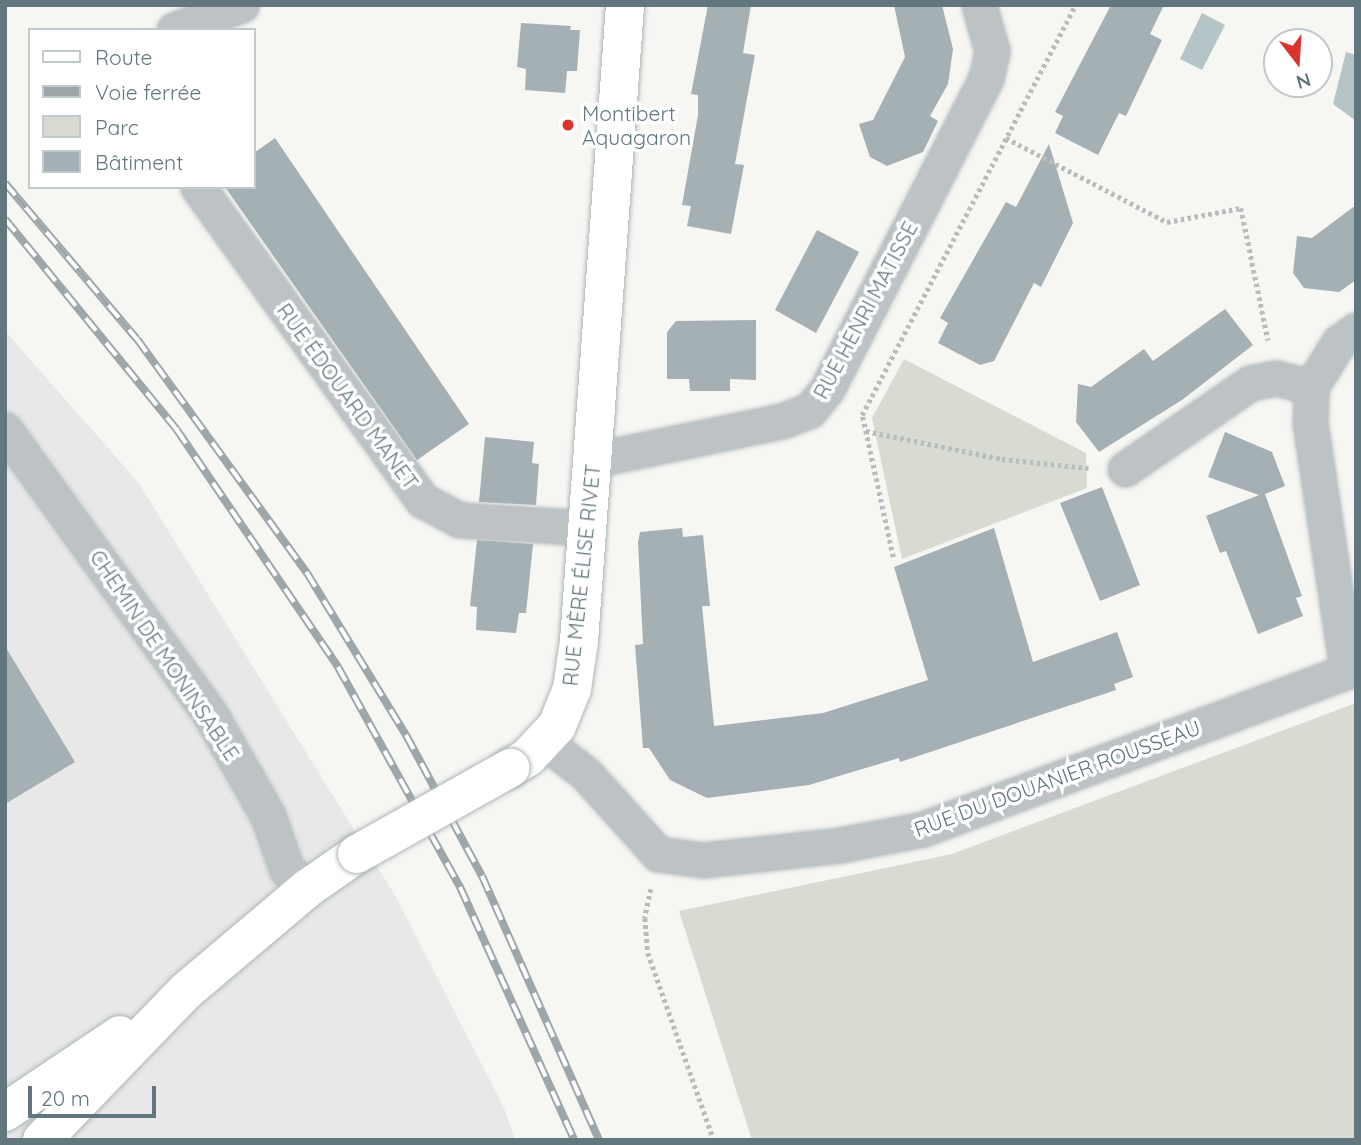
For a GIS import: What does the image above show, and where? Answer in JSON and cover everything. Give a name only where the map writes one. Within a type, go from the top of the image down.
[{"type":"street","points":[[179,28],[241,5]]},
{"type":"street","name":"RUE MÈRE ÉLISE RIVET","points":[[5,1112],[186,990],[308,888],[356,854],[510,768],[545,742],[572,689],[588,528],[625,5]]},
{"type":"street","name":"RUE HENRI MATISSE","points":[[593,460],[782,421],[810,410],[827,389],[986,78],[992,51],[979,5]]},
{"type":"street","name":"RUE ÉDOUARD MANET","points":[[199,189],[422,500],[460,520],[588,528]]},
{"type":"street","points":[[1351,669],[1310,423],[1311,387],[1339,342],[1356,330]]},
{"type":"street","points":[[1125,469],[1250,383],[1276,378],[1311,387]]},
{"type":"street","name":"CHEMIN DE MONINSABLE","points":[[5,430],[210,714],[268,816],[287,870],[308,888]]},
{"type":"street","name":"RUE DU DOUANIER ROUSSEAU","points":[[659,854],[703,860],[840,845],[923,829],[1351,669]]},
{"type":"street","points":[[545,742],[586,774],[659,854]]},
{"type":"street","name":"RUE MÈRE ÉLISE RIVET","points":[[41,1140],[186,990]]},
{"type":"path","points":[[893,557],[862,415],[1075,5]]},
{"type":"path","points":[[1006,138],[1167,222],[1241,208],[1276,378]]},
{"type":"path","points":[[866,431],[1002,459],[1125,469]]},
{"type":"path","points":[[659,854],[645,918],[648,953],[713,1140]]},
{"type":"shaded area","points":[[1202,13],[1225,25],[1202,70],[1180,59]]},
{"type":"shaded area","points":[[1346,52],[1356,55],[1356,121],[1333,104]]},
{"type":"shaded area","points":[[5,331],[138,482],[396,897],[504,1108],[515,1140],[5,1140]]},
{"type":"green space","points":[[904,359],[1086,453],[1087,488],[902,559],[872,418]]},
{"type":"green space","points":[[1356,703],[1356,1140],[752,1140],[679,911],[952,854]]},
{"type":"building","points":[[708,5],[751,5],[743,53],[755,55],[735,164],[744,165],[731,234],[687,226],[691,206],[682,205],[698,115],[698,95],[691,94]]},
{"type":"building","points":[[894,5],[942,5],[953,49],[948,84],[930,116],[938,121],[923,152],[887,166],[870,157],[859,124],[873,120],[905,57]]},
{"type":"building","points":[[1111,5],[1164,5],[1150,34],[1162,40],[1126,116],[1119,113],[1098,155],[1055,133],[1063,116],[1055,112]]},
{"type":"building","points":[[521,23],[571,26],[570,30],[580,30],[577,71],[567,71],[565,93],[525,90],[526,69],[517,67]]},
{"type":"building","points":[[275,138],[469,424],[417,460],[226,189],[256,189],[256,152]]},
{"type":"building","points":[[1049,144],[1073,223],[1041,287],[1034,283],[994,361],[980,365],[938,343],[948,323],[940,318],[1006,202],[1016,207]]},
{"type":"building","points":[[1356,205],[1356,280],[1339,292],[1304,288],[1293,273],[1297,236],[1312,238]]},
{"type":"building","points":[[817,230],[859,252],[816,333],[775,310]]},
{"type":"building","points":[[1225,309],[1253,345],[1182,400],[1099,452],[1076,422],[1078,384],[1091,387],[1144,349],[1153,361]]},
{"type":"building","points":[[756,320],[756,380],[730,379],[730,391],[690,391],[689,379],[667,379],[667,332],[676,321]]},
{"type":"building","points":[[1225,432],[1272,452],[1285,486],[1265,494],[1302,596],[1296,598],[1303,616],[1258,634],[1226,551],[1220,553],[1206,516],[1259,495],[1208,477]]},
{"type":"building","points":[[485,437],[534,442],[532,463],[539,464],[536,505],[479,502]]},
{"type":"building","points":[[1102,487],[1140,585],[1100,601],[1060,503]]},
{"type":"building","points":[[682,528],[683,537],[703,535],[710,606],[702,606],[714,726],[823,713],[928,680],[894,567],[994,528],[1033,662],[1117,632],[1133,677],[1114,684],[1116,690],[900,762],[899,758],[809,785],[707,798],[670,780],[649,748],[643,748],[635,645],[643,644],[638,542],[640,532]]},
{"type":"building","points":[[477,540],[533,544],[526,613],[519,613],[516,633],[476,630],[477,607],[470,606]]},
{"type":"building","points":[[5,646],[75,762],[5,804]]},
{"type":"railway","points":[[5,183],[137,339],[307,573],[406,735],[482,876],[599,1140]]},
{"type":"railway","points":[[5,219],[177,430],[338,667],[460,887],[574,1140]]},
{"type":"place","name":"Montibert Aquagaron","points":[[568,125]]}]
